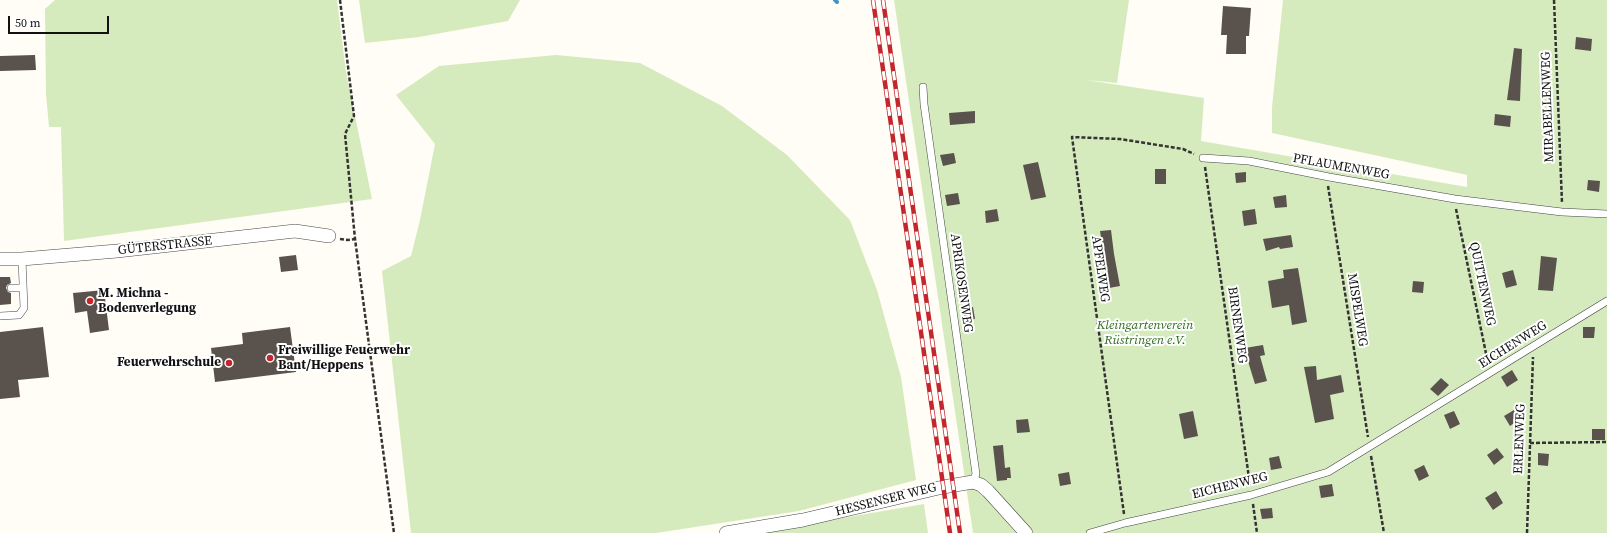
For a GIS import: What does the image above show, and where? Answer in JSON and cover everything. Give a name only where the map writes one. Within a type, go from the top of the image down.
[{"type":"street","name":"GÜTERSTRASSE","points":[[0,259],[22,259],[117,251],[295,231],[329,236]]},
{"type":"street","name":"HESSENSER WEG","points":[[726,533],[803,520],[943,486],[973,482]]},
{"type":"street","points":[[973,482],[981,485],[988,491],[1026,533]]},
{"type":"lane","name":"APRIKOSENWEG","points":[[923,87],[924,104],[976,474],[973,482]]},
{"type":"lane","name":"PFLAUMENWEG","points":[[1203,158],[1249,161],[1329,177],[1455,199],[1562,212],[1607,214]]},
{"type":"lane","points":[[0,316],[19,314],[24,308],[22,259]]},
{"type":"lane","points":[[11,288],[23,288]]},
{"type":"lane","name":"EICHENWEG","points":[[1090,533],[1125,523],[1251,495],[1328,472],[1491,374],[1607,301]]},
{"type":"path","points":[[340,0],[354,116],[345,134],[355,239],[394,533]]},
{"type":"path","name":"MIRABELLENWEG","points":[[1554,0],[1562,212]]},
{"type":"path","name":"APFELWEG","points":[[1125,523],[1072,137],[1120,139],[1183,148],[1203,158]]},
{"type":"path","name":"BIRNENWEG","points":[[1203,158],[1257,533]]},
{"type":"path","name":"MISPELWEG","points":[[1329,177],[1327,188],[1370,446]]},
{"type":"path","name":"QUITTENWEG","points":[[1455,199],[1491,374]]},
{"type":"path","name":"ERLENWEG","points":[[1527,533],[1533,347]]},
{"type":"path","points":[[1530,443],[1607,442]]},
{"type":"path","points":[[1370,446],[1384,533]]},
{"type":"green space","points":[[55,0],[337,0],[346,72],[372,199],[64,241],[61,127],[49,127],[46,94],[45,9]]},
{"type":"green space","points":[[359,0],[520,0],[508,21],[419,37],[365,43]]},
{"type":"green space","name":"Kleingartenverein Rüstringen e.V.","points":[[894,0],[1129,0],[1117,83],[1086,80],[1204,98],[1201,141],[1467,187],[1467,175],[1272,133],[1272,107],[1283,0],[1607,0],[1607,533],[973,533]]},
{"type":"green space","points":[[556,55],[640,63],[722,106],[787,155],[850,220],[877,290],[901,377],[916,480],[799,511],[656,533],[411,533],[382,271],[411,256],[420,220],[435,144],[396,95],[439,66]]},
{"type":"green space","points":[[924,504],[928,533],[755,533]]},
{"type":"building","points":[[1223,6],[1251,8],[1249,36],[1246,36],[1246,54],[1226,54],[1227,35],[1221,35]]},
{"type":"building","points":[[1576,37],[1592,39],[1591,51],[1575,49]]},
{"type":"building","points":[[1514,48],[1522,49],[1520,101],[1507,100]]},
{"type":"building","points":[[35,55],[36,70],[0,71],[0,56]]},
{"type":"building","points":[[975,111],[975,123],[950,125],[949,113]]},
{"type":"building","points":[[1495,114],[1511,116],[1510,127],[1494,125]]},
{"type":"building","points":[[954,153],[956,163],[943,166],[940,155]]},
{"type":"building","points":[[1038,162],[1046,197],[1031,200],[1023,165]]},
{"type":"building","points":[[1155,169],[1166,169],[1166,184],[1155,184]]},
{"type":"building","points":[[1246,172],[1246,182],[1236,183],[1235,173]]},
{"type":"building","points":[[1588,180],[1600,181],[1599,192],[1587,190]]},
{"type":"building","points":[[958,193],[960,204],[947,206],[945,195]]},
{"type":"building","points":[[1286,195],[1287,207],[1275,208],[1273,197]]},
{"type":"building","points":[[997,209],[999,221],[986,223],[985,211]]},
{"type":"building","points":[[1255,209],[1257,224],[1244,226],[1242,211]]},
{"type":"building","points":[[1111,230],[1120,286],[1109,288],[1100,231]]},
{"type":"building","points":[[1291,235],[1293,247],[1280,249],[1279,247],[1266,251],[1263,239]]},
{"type":"building","points":[[296,255],[298,270],[281,272],[279,257]]},
{"type":"building","points":[[1541,256],[1557,258],[1553,291],[1538,290]]},
{"type":"building","points":[[1298,268],[1307,322],[1292,325],[1289,305],[1272,308],[1268,281],[1284,278],[1283,270]]},
{"type":"building","points":[[1513,270],[1517,285],[1506,288],[1502,273]]},
{"type":"building","points":[[0,277],[10,277],[11,283],[7,285],[6,288],[8,292],[11,293],[11,304],[0,305]]},
{"type":"building","points":[[1413,281],[1424,282],[1423,293],[1412,292]]},
{"type":"building","points":[[104,290],[109,330],[90,333],[87,311],[75,313],[73,293]]},
{"type":"building","points":[[973,307],[975,319],[965,320],[963,309]]},
{"type":"building","points":[[43,327],[49,377],[18,380],[20,397],[0,399],[0,332]]},
{"type":"building","name":"Freiwillige Feuerwehr Bant/Heppens","points":[[290,327],[296,372],[215,382],[211,348],[243,344],[242,333]]},
{"type":"building","points":[[1583,327],[1595,327],[1594,338],[1583,338]]},
{"type":"building","points":[[1263,345],[1265,355],[1260,356],[1267,381],[1255,384],[1245,348]]},
{"type":"building","points":[[1316,366],[1317,380],[1341,375],[1344,392],[1330,395],[1334,419],[1315,423],[1304,367]]},
{"type":"building","points":[[1512,370],[1518,380],[1507,387],[1501,377]]},
{"type":"building","points":[[1441,378],[1449,385],[1438,396],[1430,389]]},
{"type":"building","points":[[1514,410],[1520,419],[1510,426],[1504,416]]},
{"type":"building","points":[[1193,411],[1198,436],[1184,439],[1179,414]]},
{"type":"building","points":[[1454,411],[1460,424],[1450,429],[1444,415]]},
{"type":"building","points":[[1028,419],[1030,432],[1017,433],[1016,420]]},
{"type":"building","points":[[1592,429],[1605,429],[1605,440],[1592,440]]},
{"type":"building","points":[[1003,445],[1005,468],[1010,467],[1011,478],[997,481],[993,446]]},
{"type":"building","points":[[1497,448],[1504,457],[1494,465],[1487,455]]},
{"type":"building","points":[[1538,453],[1549,454],[1548,466],[1538,465]]},
{"type":"building","points":[[1279,456],[1282,468],[1271,470],[1269,458]]},
{"type":"building","points":[[1424,465],[1429,476],[1419,481],[1414,470]]},
{"type":"building","points":[[1069,472],[1071,484],[1060,486],[1058,474]]},
{"type":"building","points":[[1332,484],[1334,496],[1321,498],[1319,486]]},
{"type":"building","points":[[1496,491],[1503,503],[1493,510],[1485,498]]},
{"type":"building","points":[[1272,508],[1273,518],[1262,519],[1260,509]]},
{"type":"railway","points":[[873,0],[950,533]]},
{"type":"railway","points":[[883,0],[960,533]]},
{"type":"place","name":"M. Michna - Bodenverlegung","points":[[90,301]]},
{"type":"place","name":"Freiwillige Feuerwehr Bant/Heppens","points":[[270,358]]},
{"type":"place","name":"Feuerwehrschule","points":[[229,363]]}]
